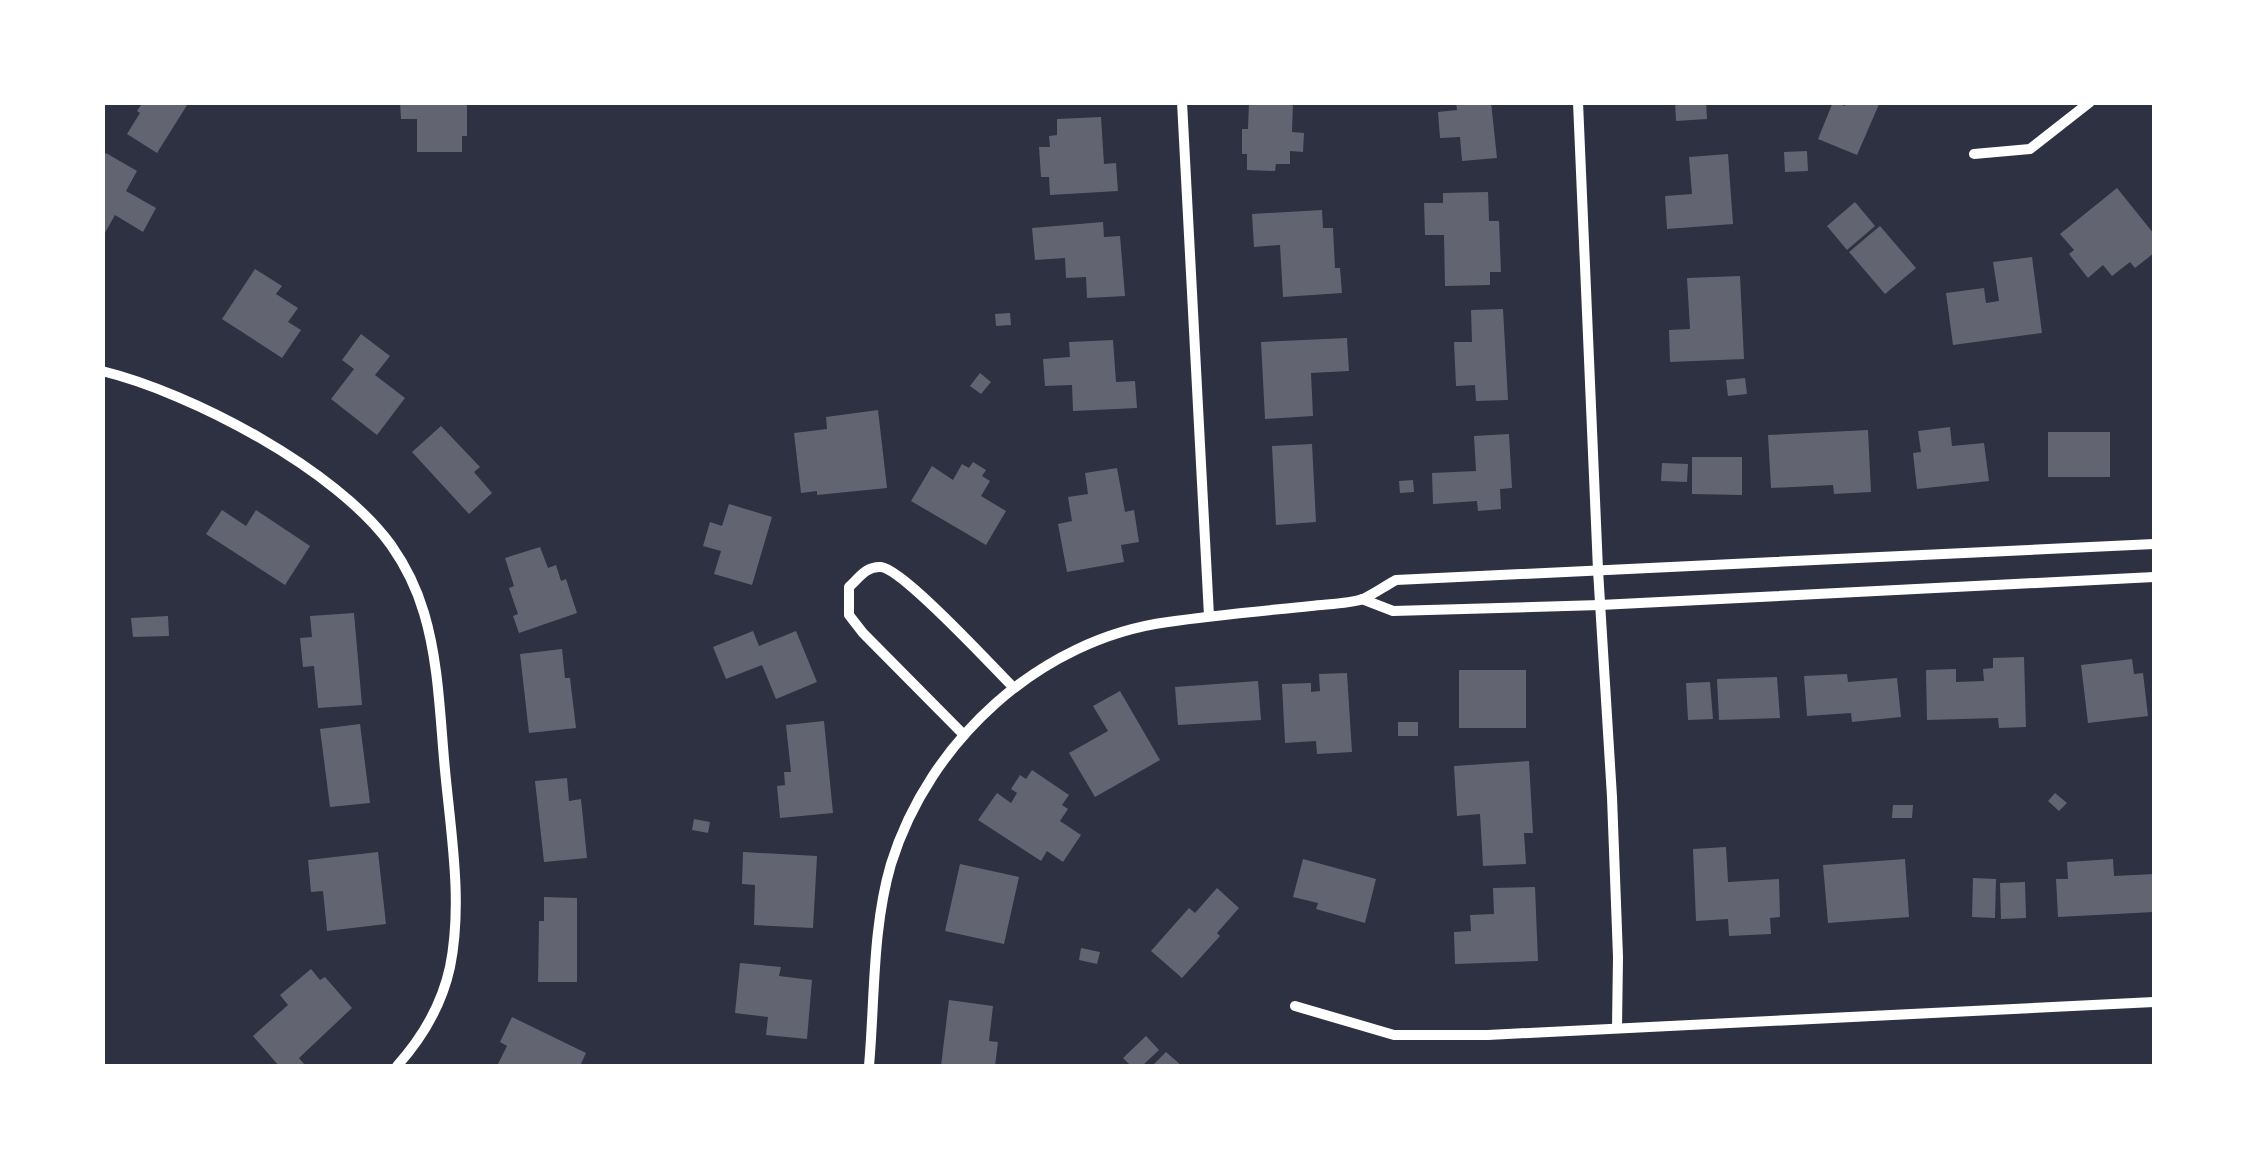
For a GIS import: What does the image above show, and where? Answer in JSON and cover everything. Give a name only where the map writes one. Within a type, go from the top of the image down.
[{"type":"street","points":[[1182,102],[1209,616]]},
{"type":"street","points":[[1578,102],[1618,937],[1617,1028]]},
{"type":"street","points":[[1974,154],[2030,149],[2090,102]]},
{"type":"street","points":[[102,371],[160,388],[198,405],[305,469],[366,517],[390,544],[410,576],[432,650],[453,856],[454,914],[450,967],[440,1000],[424,1031],[398,1066]]},
{"type":"street","points":[[869,1066],[877,948],[892,864],[914,809],[964,735],[1014,688],[1077,649],[1155,623],[1362,599],[1396,580],[2154,544]]},
{"type":"street","points":[[964,735],[863,633],[850,614],[849,588],[867,569],[890,569],[914,586],[1014,688]]},
{"type":"street","points":[[1362,599],[1393,611],[1600,605],[2154,577]]},
{"type":"street","points":[[1295,1006],[1394,1034],[1488,1035],[2154,1002]]},
{"type":"building","points":[[137,102],[189,102],[157,153],[127,134],[140,113],[137,111],[141,105]]},
{"type":"building","points":[[400,102],[467,102],[467,136],[462,136],[462,152],[417,152],[417,119],[401,119]]},
{"type":"building","points":[[1249,102],[1293,102],[1292,132],[1304,133],[1303,152],[1290,151],[1290,164],[1276,164],[1275,171],[1247,170],[1247,154],[1242,154],[1242,129],[1248,129]]},
{"type":"building","points":[[1456,102],[1491,102],[1497,158],[1462,161],[1460,137],[1440,138],[1438,112],[1457,110]]},
{"type":"building","points":[[1675,102],[1706,102],[1707,119],[1676,121]]},
{"type":"building","points":[[1833,102],[1845,106],[1847,102],[1880,102],[1857,155],[1818,139]]},
{"type":"building","points":[[1101,117],[1104,164],[1116,163],[1118,191],[1050,195],[1049,177],[1041,177],[1039,147],[1050,147],[1049,136],[1057,135],[1057,119]]},
{"type":"building","points":[[1807,151],[1808,171],[1785,172],[1784,152]]},
{"type":"building","points":[[106,153],[137,171],[126,191],[156,208],[143,232],[115,215],[102,238],[102,158]]},
{"type":"building","points":[[1728,154],[1733,224],[1667,229],[1665,196],[1692,194],[1689,157]]},
{"type":"building","points":[[2117,188],[2154,234],[2154,253],[2135,268],[2130,262],[2112,276],[2103,265],[2088,278],[2069,254],[2074,250],[2060,234]]},
{"type":"building","points":[[1488,192],[1489,221],[1499,221],[1501,272],[1490,272],[1490,285],[1445,286],[1444,235],[1425,235],[1424,203],[1443,203],[1443,193]]},
{"type":"building","points":[[1855,202],[1875,226],[1847,250],[1827,226]]},
{"type":"building","points":[[1322,210],[1323,228],[1333,228],[1335,268],[1340,268],[1342,293],[1283,297],[1280,245],[1254,247],[1252,214]]},
{"type":"building","points":[[1103,222],[1104,237],[1120,236],[1125,296],[1087,298],[1086,277],[1066,278],[1065,258],[1035,260],[1032,228]]},
{"type":"building","points":[[1880,226],[1916,268],[1885,294],[1849,252]]},
{"type":"building","points":[[2032,257],[2042,333],[1953,345],[1946,293],[1984,288],[1986,303],[1999,301],[1993,262]]},
{"type":"building","points":[[255,269],[282,286],[276,294],[298,308],[288,322],[301,330],[282,358],[222,319]]},
{"type":"building","points":[[1740,276],[1744,359],[1670,362],[1669,330],[1690,329],[1687,278]]},
{"type":"building","points":[[1503,309],[1508,400],[1476,401],[1475,385],[1456,386],[1454,342],[1472,342],[1471,310]]},
{"type":"building","points":[[1010,313],[1011,325],[996,326],[995,314]]},
{"type":"building","points":[[361,334],[390,356],[375,375],[405,398],[377,435],[331,399],[354,369],[342,360]]},
{"type":"building","points":[[1347,338],[1349,371],[1311,373],[1313,416],[1265,419],[1261,342]]},
{"type":"building","points":[[1113,340],[1116,382],[1135,381],[1137,408],[1073,411],[1072,385],[1045,386],[1043,359],[1070,357],[1069,342]]},
{"type":"building","points":[[980,373],[991,382],[981,394],[970,386]]},
{"type":"building","points":[[1745,378],[1747,394],[1728,396],[1726,380]]},
{"type":"building","points":[[878,410],[887,488],[801,493],[794,433],[827,429],[826,417]]},
{"type":"building","points":[[441,426],[480,467],[474,472],[492,493],[469,514],[412,452]]},
{"type":"building","points":[[1950,427],[1952,446],[1984,443],[1989,481],[1917,489],[1913,453],[1921,452],[1918,431]]},
{"type":"building","points":[[1868,430],[1871,492],[1834,494],[1833,485],[1771,488],[1768,435]]},
{"type":"building","points":[[2048,432],[2110,432],[2110,477],[2048,477]]},
{"type":"building","points":[[1509,434],[1512,488],[1500,489],[1501,509],[1478,511],[1477,501],[1433,504],[1432,473],[1476,471],[1474,436]]},
{"type":"building","points":[[1312,444],[1316,522],[1276,525],[1272,446]]},
{"type":"building","points":[[1692,457],[1742,457],[1742,495],[1692,494]]},
{"type":"building","points":[[973,462],[986,470],[982,476],[990,481],[981,496],[1006,511],[986,545],[911,501],[932,466],[953,480],[962,464],[969,468]]},
{"type":"building","points":[[1662,463],[1688,464],[1687,482],[1661,481]]},
{"type":"building","points":[[1117,468],[1125,512],[1134,510],[1139,542],[1121,545],[1124,562],[1067,572],[1058,524],[1072,521],[1068,497],[1088,494],[1085,473]]},
{"type":"building","points":[[1413,480],[1414,492],[1400,493],[1399,481]]},
{"type":"building","points":[[729,504],[772,517],[752,585],[714,574],[721,551],[703,546],[710,522],[722,526]]},
{"type":"building","points":[[222,510],[246,526],[256,510],[310,546],[285,585],[206,534]]},
{"type":"building","points":[[540,547],[548,568],[556,565],[561,581],[566,579],[577,613],[519,633],[513,616],[518,614],[509,588],[514,586],[505,558]]},
{"type":"building","points":[[354,613],[362,705],[318,708],[314,666],[303,667],[300,638],[312,637],[310,616]]},
{"type":"building","points":[[168,616],[169,636],[133,637],[131,618]]},
{"type":"building","points":[[753,631],[759,646],[796,631],[817,682],[776,699],[762,665],[726,679],[713,647]]},
{"type":"building","points":[[562,649],[576,728],[529,733],[520,654]]},
{"type":"building","points":[[2024,657],[2026,727],[1999,728],[1998,718],[1927,720],[1926,670],[1956,669],[1956,682],[1984,681],[1983,669],[1993,668],[1993,658]]},
{"type":"building","points":[[2132,659],[2134,674],[2143,673],[2148,716],[2088,723],[2081,665]]},
{"type":"building","points":[[1459,670],[1526,670],[1526,728],[1459,728]]},
{"type":"building","points":[[1347,673],[1352,752],[1317,754],[1316,741],[1285,743],[1282,684],[1311,683],[1311,692],[1320,691],[1319,674]]},
{"type":"building","points":[[1847,674],[1848,682],[1897,678],[1901,717],[1852,722],[1851,713],[1807,716],[1804,676]]},
{"type":"building","points":[[1777,677],[1780,718],[1719,720],[1717,679]]},
{"type":"building","points":[[1258,681],[1261,720],[1178,725],[1175,687]]},
{"type":"building","points":[[1710,682],[1713,719],[1688,720],[1686,683]]},
{"type":"building","points":[[1120,691],[1160,760],[1095,797],[1069,753],[1108,731],[1093,706]]},
{"type":"building","points":[[824,721],[833,813],[780,818],[777,786],[785,785],[784,772],[791,772],[786,725]]},
{"type":"building","points":[[1398,722],[1418,722],[1418,736],[1398,736]]},
{"type":"building","points":[[360,724],[370,803],[330,807],[320,729]]},
{"type":"building","points":[[1529,761],[1533,833],[1524,833],[1526,864],[1483,866],[1480,814],[1457,816],[1454,766]]},
{"type":"building","points":[[1032,770],[1069,795],[1062,805],[1068,809],[1060,821],[1081,835],[1063,862],[1047,851],[1041,861],[978,820],[997,793],[1011,803],[1017,793],[1011,789],[1020,775],[1026,779]]},
{"type":"building","points":[[567,778],[569,801],[581,799],[587,858],[544,862],[535,781]]},
{"type":"building","points":[[2055,793],[2067,803],[2059,811],[2048,801]]},
{"type":"building","points":[[1893,805],[1913,805],[1912,818],[1892,818]]},
{"type":"building","points":[[694,819],[710,822],[708,833],[692,830]]},
{"type":"building","points":[[1726,847],[1728,882],[1779,879],[1780,917],[1770,918],[1771,934],[1729,936],[1728,919],[1696,921],[1693,849]]},
{"type":"building","points":[[378,852],[386,924],[327,931],[323,891],[311,892],[308,860]]},
{"type":"building","points":[[743,852],[817,856],[813,928],[754,925],[755,885],[742,884]]},
{"type":"building","points":[[1303,859],[1376,879],[1365,923],[1316,909],[1318,903],[1293,897]]},
{"type":"building","points":[[1905,859],[1909,917],[1828,923],[1823,865]]},
{"type":"building","points":[[2113,859],[2114,876],[2154,874],[2154,912],[2058,917],[2056,879],[2068,879],[2067,862]]},
{"type":"building","points":[[960,864],[1019,877],[1004,944],[945,931]]},
{"type":"building","points":[[1973,878],[1996,879],[1995,918],[1972,917]]},
{"type":"building","points":[[2025,882],[2026,918],[2001,919],[2000,883]]},
{"type":"building","points":[[1535,887],[1538,961],[1455,964],[1454,932],[1471,931],[1470,915],[1494,914],[1493,888]]},
{"type":"building","points":[[1217,888],[1239,908],[1182,978],[1151,951],[1189,908],[1195,913]]},
{"type":"building","points":[[544,897],[577,898],[577,982],[538,982],[539,921],[544,921]]},
{"type":"building","points":[[1081,948],[1100,952],[1097,964],[1079,960]]},
{"type":"building","points":[[740,963],[781,967],[779,976],[812,980],[807,1039],[766,1035],[768,1017],[735,1013]]},
{"type":"building","points":[[311,969],[320,980],[325,977],[352,1008],[299,1058],[304,1064],[279,1066],[253,1036],[288,1005],[280,995]]},
{"type":"building","points":[[949,1000],[993,1006],[989,1041],[998,1042],[995,1066],[941,1066]]},
{"type":"building","points":[[512,1017],[586,1053],[580,1066],[497,1066],[507,1046],[500,1042]]},
{"type":"building","points":[[1146,1036],[1159,1050],[1142,1066],[1131,1066],[1123,1058]]},
{"type":"building","points":[[1166,1052],[1182,1066],[1152,1066]]}]
